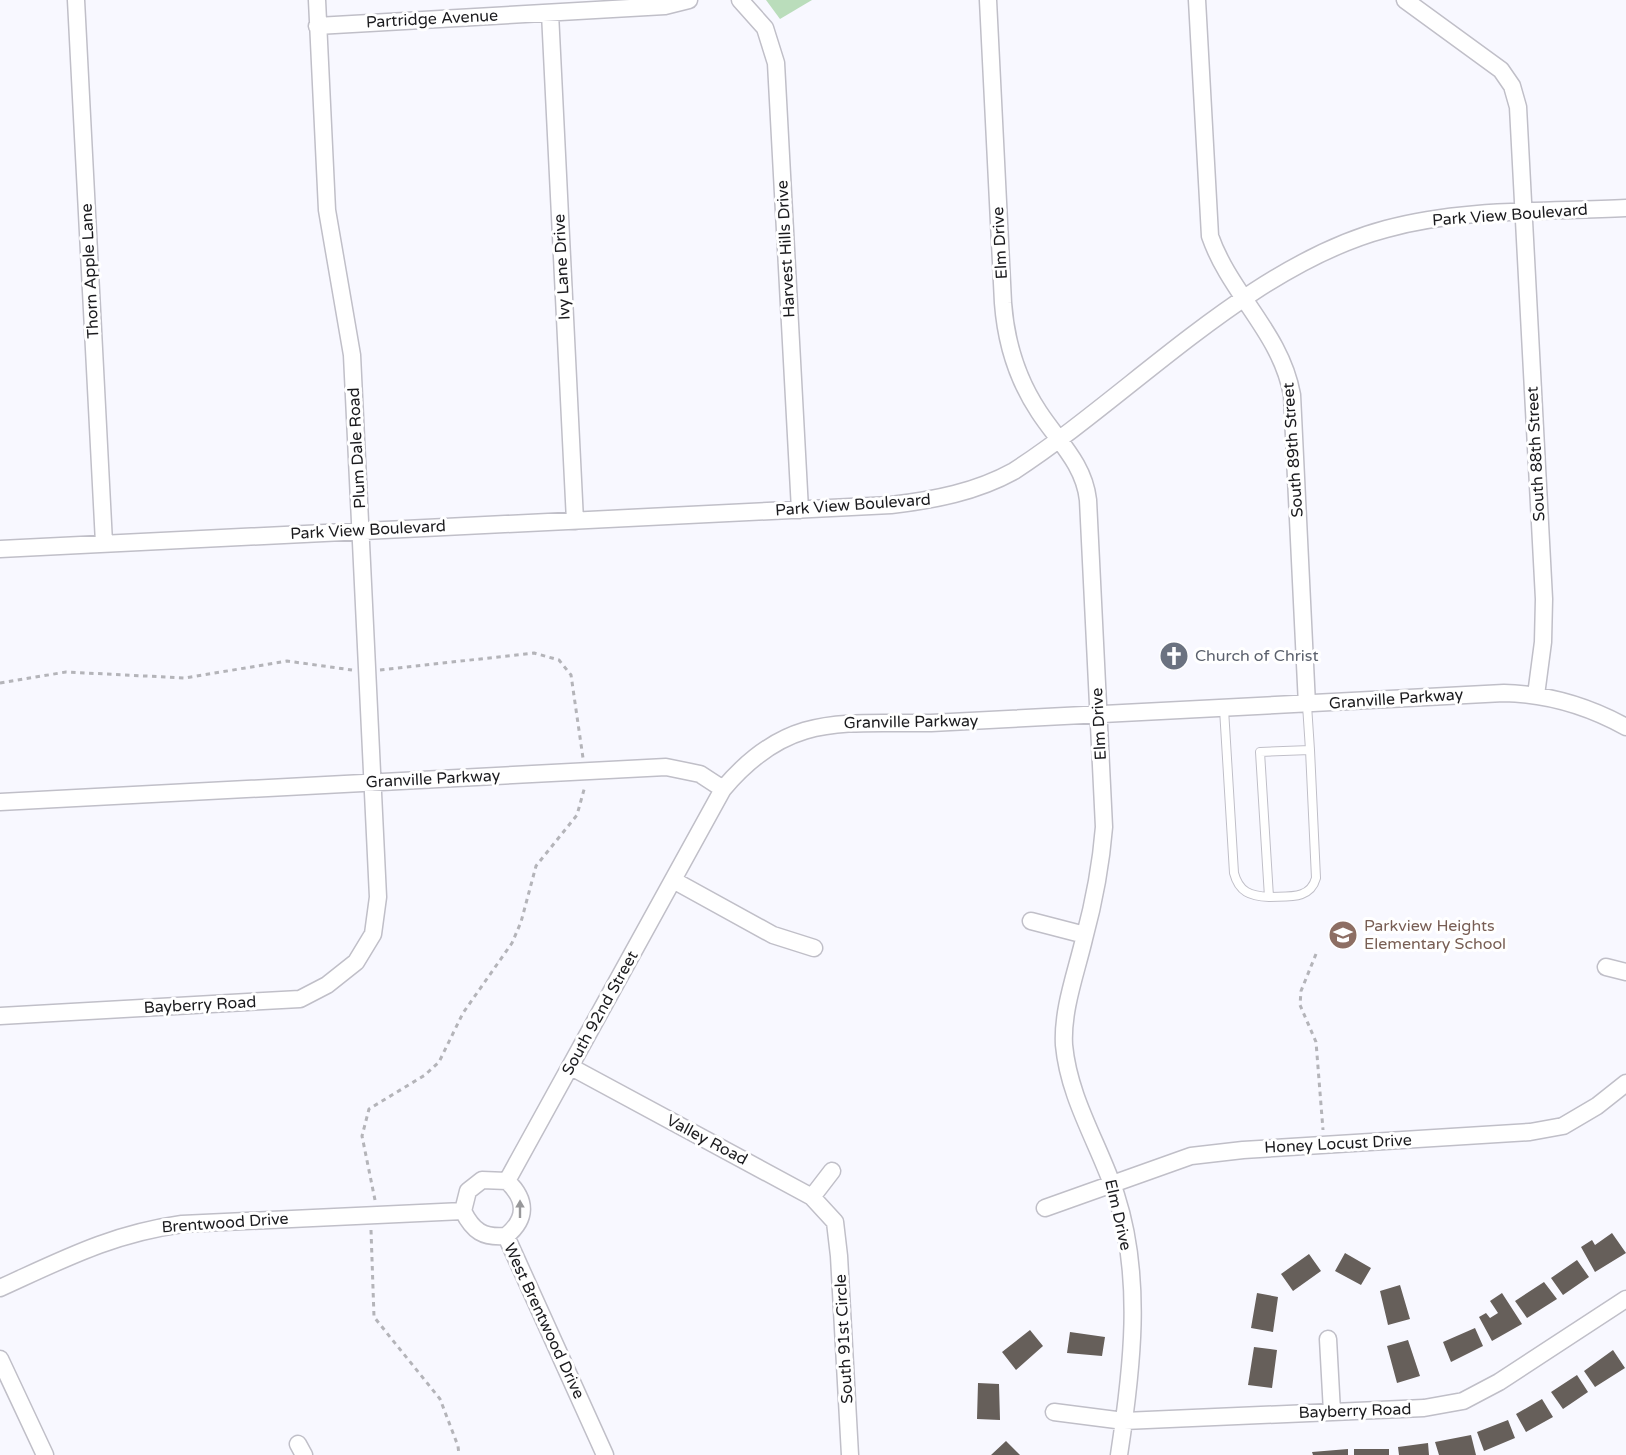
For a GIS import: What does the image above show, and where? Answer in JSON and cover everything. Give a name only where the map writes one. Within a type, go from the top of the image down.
[{"type":"street","name":"Thorn Apple Lane","points":[[76,0],[104,543]]},
{"type":"street","name":"Plum Dale Road","points":[[317,0],[327,210],[352,355],[374,783],[378,897],[374,934]]},
{"type":"street","name":"Partridge Avenue","points":[[317,26],[665,6],[689,0]]},
{"type":"street","name":"Harvest Hills Drive","points":[[740,0],[765,28],[776,63],[800,510]]},
{"type":"street","name":"Elm Drive","points":[[988,0],[1004,319],[1018,372],[1038,411],[1082,472],[1087,490],[1104,827],[1100,869],[1066,1018],[1065,1052],[1076,1101],[1112,1183],[1124,1228],[1134,1305],[1119,1455]]},
{"type":"street","name":"South 89th Street","points":[[1197,0],[1208,225],[1220,260],[1278,350],[1292,395],[1307,705]]},
{"type":"street","name":"South 88th Street","points":[[1405,0],[1495,64],[1512,86],[1518,107],[1544,599],[1543,642],[1536,695]]},
{"type":"street","name":"Ivy Lane Drive","points":[[550,13],[575,521]]},
{"type":"street","name":"Park View Boulevard","points":[[0,549],[891,505],[966,492],[1009,474],[1244,299],[1320,253],[1385,229],[1441,218],[1626,208]]},
{"type":"street","name":"Granville Parkway","points":[[0,802],[666,767],[700,774],[723,789],[745,764],[773,745],[802,732],[834,723],[931,723],[1487,694],[1536,695],[1573,704],[1626,727]]},
{"type":"street","name":"South 92nd Street","points":[[507,1181],[723,789]]},
{"type":"street","points":[[673,880],[773,935],[814,948]]},
{"type":"street","points":[[1031,921],[1085,935]]},
{"type":"street","name":"Bayberry Road","points":[[0,1016],[300,999],[327,985],[356,962],[374,934]]},
{"type":"street","points":[[1606,967],[1626,972]]},
{"type":"street","name":"Valley Road","points":[[571,1067],[812,1197],[835,1222]]},
{"type":"street","name":"Honey Locust Drive","points":[[1045,1208],[1191,1156],[1243,1150],[1530,1132],[1563,1126],[1597,1106],[1626,1083]]},
{"type":"street","points":[[812,1197],[832,1172]]},
{"type":"street","points":[[463,1211],[468,1191],[482,1180],[507,1181],[520,1199],[523,1212],[518,1226],[506,1236]]},
{"type":"street","name":"West Brentwood Drive","points":[[463,1211],[471,1228],[489,1238],[506,1236],[605,1455]]},
{"type":"street","name":"Brentwood Drive","points":[[0,1288],[99,1243],[147,1229],[182,1224],[463,1211]]},
{"type":"street","name":"South 91st Circle","points":[[835,1222],[850,1455]]},
{"type":"street","name":"Bayberry Road","points":[[1054,1412],[1124,1421],[1424,1408],[1463,1401],[1499,1382],[1626,1299]]},
{"type":"street","points":[[1328,1339],[1332,1412]]},
{"type":"street","points":[[0,1359],[45,1455]]},
{"type":"lane","points":[[1224,709],[1233,873],[1243,891],[1250,895],[1269,897],[1304,894],[1312,887],[1316,878],[1307,705]]},
{"type":"lane","points":[[1269,897],[1260,752],[1310,750]]},
{"type":"path","points":[[378,670],[528,654],[555,657],[564,663],[571,675],[583,763]]},
{"type":"path","points":[[0,683],[66,672],[185,678],[287,661],[356,671]]},
{"type":"path","points":[[375,1200],[362,1136],[369,1109],[425,1075],[439,1062],[463,1013],[512,943],[521,922],[536,866],[580,811],[585,781]]},
{"type":"path","points":[[1316,954],[1301,991],[1300,1005],[1316,1042],[1323,1134]]},
{"type":"path","points":[[371,1228],[374,1317],[440,1399],[458,1446],[459,1455]]},
{"type":"green space","points":[[766,0],[812,0],[780,19]]},
{"type":"building","points":[[1612,1233],[1626,1253],[1595,1272],[1581,1247],[1592,1240],[1595,1245]]},
{"type":"building","points":[[1345,1253],[1371,1268],[1361,1285],[1335,1271]]},
{"type":"building","points":[[1309,1254],[1321,1271],[1293,1291],[1281,1274]]},
{"type":"building","points":[[1577,1260],[1589,1277],[1563,1295],[1551,1278]]},
{"type":"building","points":[[1544,1282],[1557,1299],[1527,1318],[1515,1301]]},
{"type":"building","points":[[1400,1285],[1410,1319],[1388,1325],[1380,1291]]},
{"type":"building","points":[[1257,1293],[1278,1297],[1273,1332],[1251,1328]]},
{"type":"building","points":[[1502,1293],[1522,1324],[1492,1341],[1479,1317],[1486,1313],[1490,1318],[1498,1313],[1490,1301]]},
{"type":"building","points":[[1475,1328],[1483,1346],[1451,1362],[1443,1342]]},
{"type":"building","points":[[1030,1330],[1043,1346],[1016,1370],[1002,1352]]},
{"type":"building","points":[[1070,1332],[1105,1337],[1102,1356],[1067,1353]]},
{"type":"building","points":[[1408,1340],[1420,1376],[1397,1383],[1387,1346]]},
{"type":"building","points":[[1254,1347],[1277,1350],[1272,1388],[1248,1385]]},
{"type":"building","points":[[1613,1350],[1625,1368],[1595,1387],[1584,1371]]},
{"type":"building","points":[[1577,1375],[1588,1392],[1563,1409],[1551,1392]]},
{"type":"building","points":[[978,1383],[999,1384],[1000,1420],[977,1419]]},
{"type":"building","points":[[1542,1399],[1553,1417],[1526,1432],[1516,1414]]},
{"type":"building","points":[[1508,1420],[1515,1438],[1484,1451],[1477,1432]]},
{"type":"building","points":[[1471,1435],[1476,1455],[1439,1455],[1435,1442]]},
{"type":"building","points":[[1006,1441],[1020,1455],[991,1455]]},
{"type":"building","points":[[1428,1443],[1429,1455],[1399,1455],[1398,1447]]},
{"type":"building","points":[[1348,1449],[1348,1455],[1313,1455],[1312,1452]]},
{"type":"building","points":[[1354,1449],[1389,1449],[1389,1455],[1354,1455]]},
{"type":"place","name":"Church of Christ","points":[[1174,656]]},
{"type":"place","name":"Parkview Heights Elementary School","points":[[1343,935]]}]
